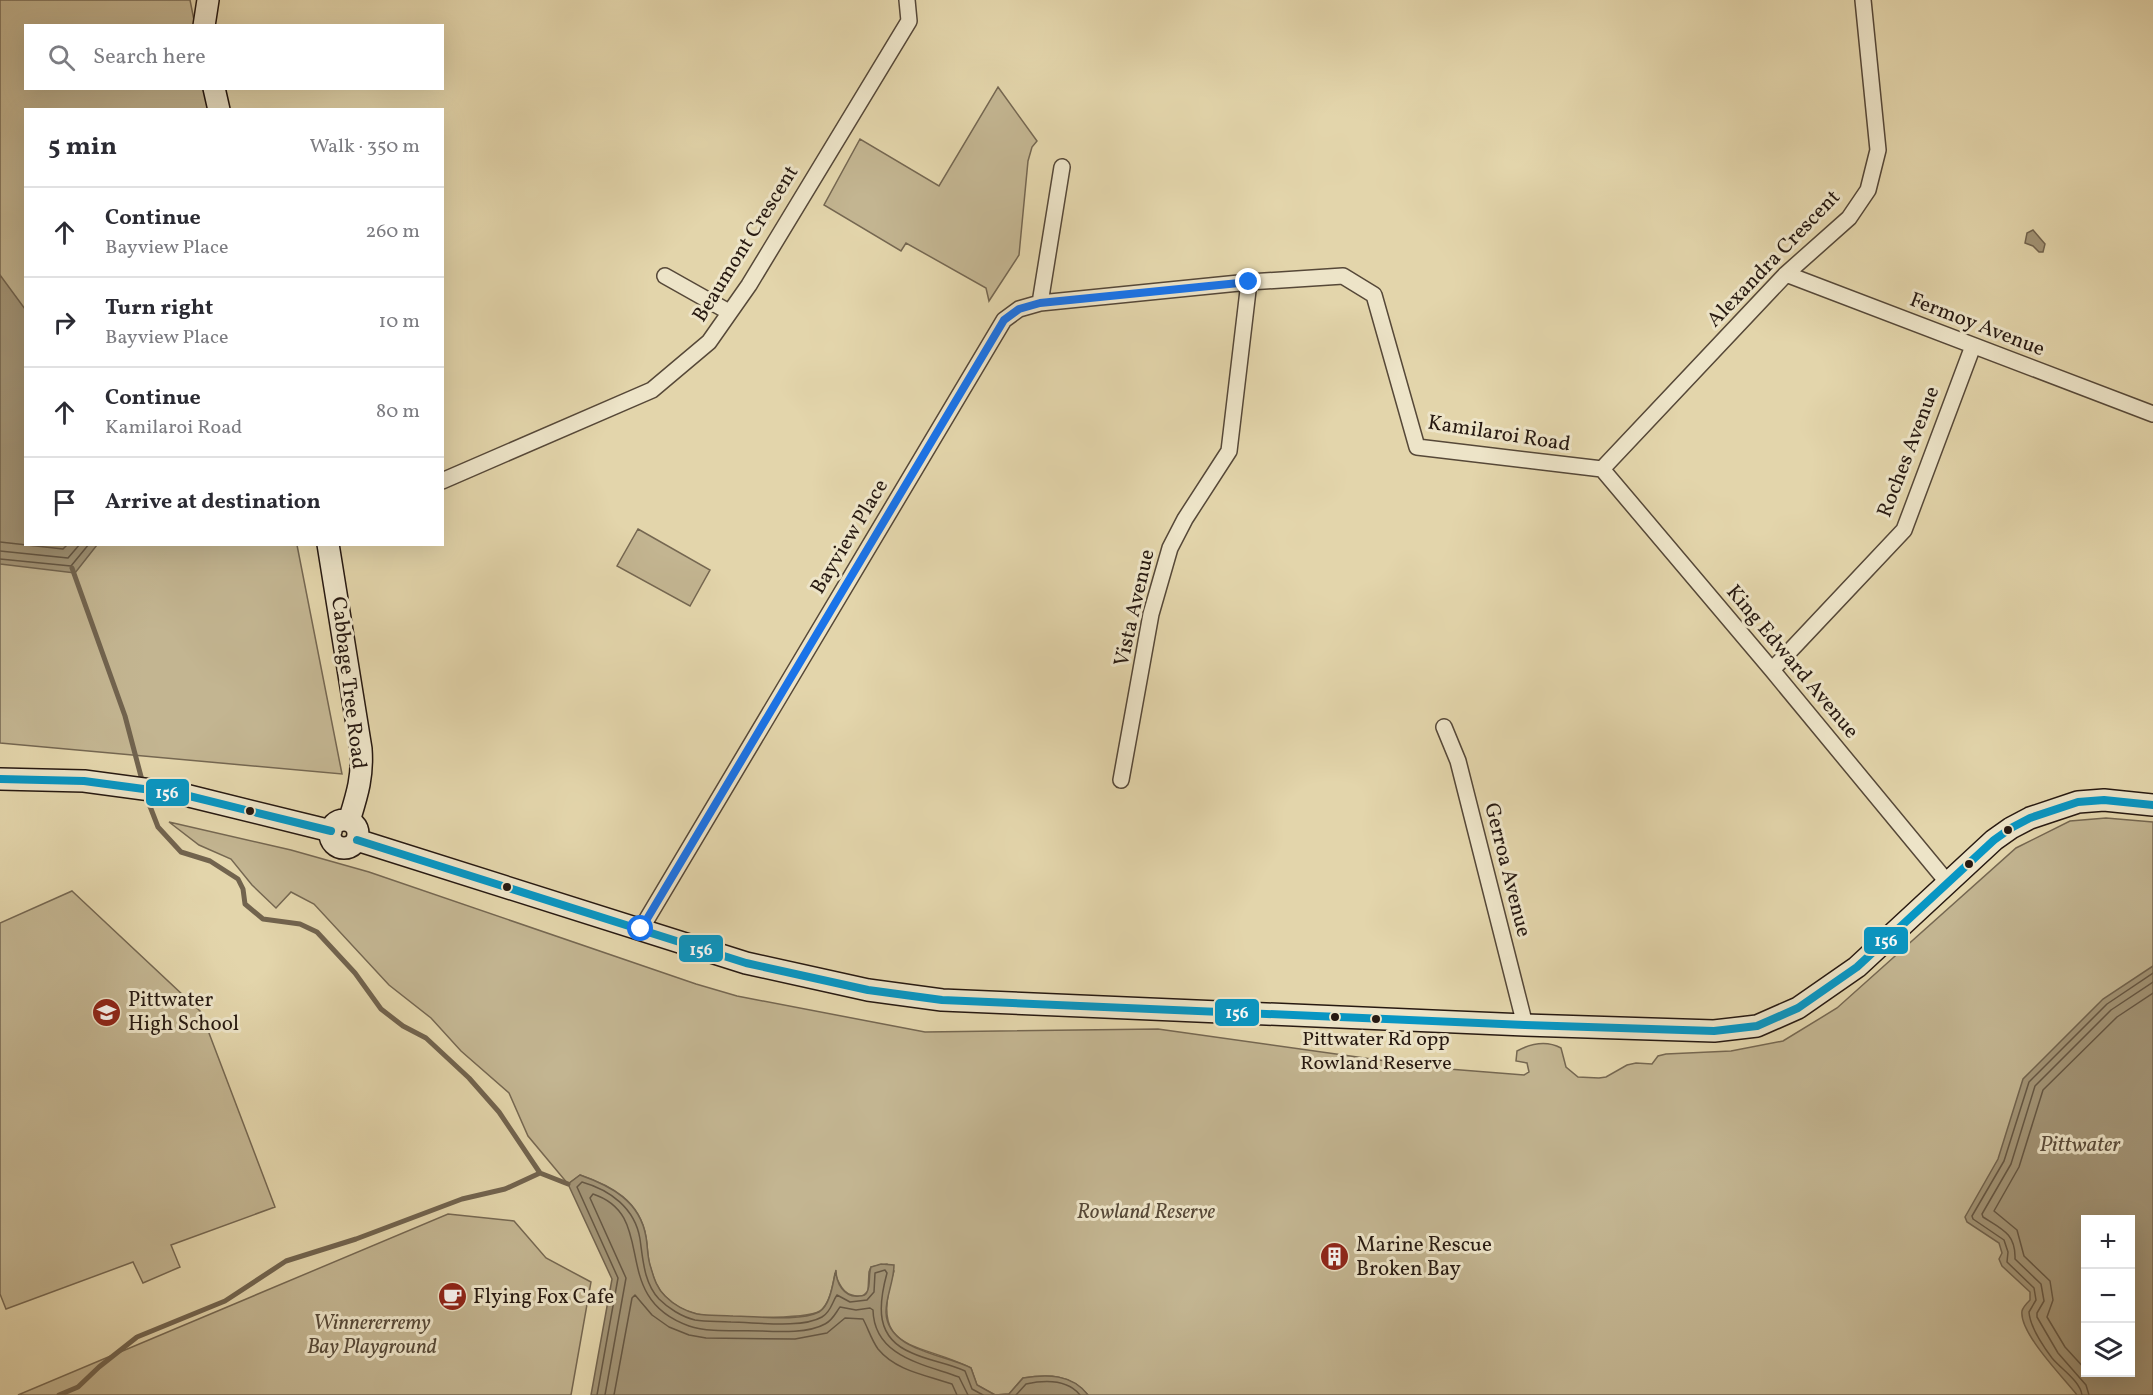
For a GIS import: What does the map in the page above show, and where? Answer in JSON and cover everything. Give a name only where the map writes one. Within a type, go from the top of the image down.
[{"type":"main road","points":[[204,24],[208,0]]},
{"type":"main road","points":[[214,90],[219,108]]},
{"type":"main road","name":"Cabbage Tree Road","points":[[328,546],[361,749],[360,786],[346,831]]},
{"type":"main road","points":[[0,779],[84,781],[181,794],[346,831],[746,963],[833,984],[919,997],[1525,1025],[1714,1030],[1757,1026],[1797,1008],[1857,967],[1994,840],[2030,818],[2078,802],[2104,800],[2153,805]]},
{"type":"street","name":"Beaumont Crescent","points":[[444,480],[652,390],[709,342],[749,285],[909,21],[907,0]]},
{"type":"street","name":"Alexandra Crescent","points":[[1602,470],[1786,274],[1849,218],[1868,190],[1878,150],[1863,0]]},
{"type":"street","points":[[1040,303],[1062,167]]},
{"type":"street","name":"Fermoy Avenue","points":[[1786,274],[2153,414]]},
{"type":"street","points":[[665,276],[729,312]]},
{"type":"street","name":"Kamilaroi Road","points":[[1040,303],[1249,282],[1343,276],[1374,295],[1417,447],[1602,470]]},
{"type":"street","name":"Vista Avenue","points":[[1121,780],[1151,614],[1170,548],[1185,519],[1228,451],[1249,282]]},
{"type":"street","name":"Bayview Place","points":[[641,929],[1004,320],[1019,309],[1040,303]]},
{"type":"street","name":"Roches Avenue","points":[[1772,670],[1904,530],[1973,346]]},
{"type":"street","name":"King Edward Avenue","points":[[1602,470],[1772,670],[1948,883]]},
{"type":"street","name":"Gerroa Avenue","points":[[1444,727],[1458,761],[1525,1025]]},
{"type":"green space","points":[[0,0],[190,0],[195,24],[24,24],[24,90],[207,90],[212,108],[24,108],[24,546],[297,546],[342,774],[0,743]]},
{"type":"green space","points":[[998,87],[1037,141],[1032,147],[1028,161],[1019,255],[989,301],[986,288],[906,243],[901,251],[824,205],[860,139],[939,186]]},
{"type":"green space","points":[[638,529],[710,570],[690,606],[617,566]]},
{"type":"green space","name":"Rowland Reserve","points":[[2106,818],[2153,822],[2153,1395],[1088,1395],[1082,1388],[1067,1379],[1041,1376],[1023,1378],[1009,1394],[995,1395],[977,1385],[971,1368],[916,1347],[893,1331],[887,1317],[887,1298],[894,1271],[887,1264],[871,1267],[868,1291],[863,1296],[848,1294],[844,1291],[835,1273],[826,1304],[820,1311],[811,1314],[758,1318],[693,1313],[672,1302],[658,1287],[648,1257],[643,1224],[631,1204],[603,1184],[580,1175],[568,1184],[528,1136],[509,1093],[461,1051],[431,1018],[389,985],[314,904],[291,892],[276,908],[252,885],[231,859],[199,845],[169,822],[291,850],[369,872],[737,996],[925,1032],[1158,1029],[1436,1068],[1524,1075],[1529,1072],[1527,1063],[1516,1061],[1517,1051],[1527,1046],[1550,1044],[1561,1048],[1566,1067],[1578,1077],[1599,1078],[1606,1077],[1627,1065],[1652,1064],[1658,1056],[1666,1054],[1731,1051],[1783,1041],[1837,1008],[2016,848],[2070,821]]},
{"type":"green space","name":"Pittwater High School","points":[[72,891],[201,1012],[275,1207],[171,1245],[180,1267],[143,1283],[133,1262],[6,1309],[0,1294],[0,923]]},
{"type":"green space","name":"Winnererremy Bay Playground","points":[[448,1214],[514,1221],[546,1258],[591,1282],[571,1395],[18,1395]]},
{"type":"water","points":[[2033,230],[2045,244],[2043,252],[2025,243],[2027,233]]},
{"type":"water","points":[[0,275],[24,308],[24,546],[96,546],[75,573],[0,564]]},
{"type":"water","name":"Pittwater","points":[[2153,966],[2153,1395],[2077,1395],[2027,1331],[2022,1311],[2030,1300],[2030,1292],[2002,1266],[1999,1259],[2002,1253],[1999,1243],[1967,1222],[1965,1217],[1998,1159],[2023,1079],[2103,999]]},
{"type":"water","points":[[580,1175],[603,1184],[631,1204],[643,1224],[649,1260],[656,1283],[665,1296],[679,1307],[706,1315],[777,1318],[811,1315],[819,1312],[826,1304],[836,1270],[837,1280],[842,1289],[849,1295],[860,1296],[866,1294],[868,1289],[871,1267],[881,1264],[894,1265],[886,1312],[889,1325],[896,1335],[919,1349],[971,1368],[977,1385],[995,1395],[591,1395],[612,1279],[568,1184]]},
{"type":"water","points":[[1050,1376],[1067,1379],[1082,1388],[1088,1395],[995,1395],[1009,1394],[1023,1378]]},
{"type":"waterway","points":[[72,568],[125,716],[143,784]]},
{"type":"waterway","points":[[146,796],[158,827],[181,852],[210,861],[238,879],[243,889],[245,904],[263,919],[300,924],[317,932],[355,973],[381,1009],[403,1026],[426,1038],[469,1078],[499,1112],[540,1173],[568,1184]]},
{"type":"waterway","points":[[59,1395],[78,1387],[137,1337],[225,1301],[286,1261],[356,1239],[462,1199],[505,1189],[540,1173]]},
{"type":"transit line","name":"156","points":[[0,779],[84,781],[181,794],[331,831]]},
{"type":"transit line","name":"156","points":[[357,840],[746,963],[868,990],[942,1000],[1714,1031],[1757,1026],[1798,1008],[1857,967],[1994,840],[2030,818],[2078,802],[2104,800],[2153,805]]},
{"type":"place","name":"Pittwater High School","points":[[107,1012]]},
{"type":"place","name":"Pittwater Rd opp Rowland Reserve","points":[[1376,1019]]},
{"type":"place","name":"Marine Rescue Broken Bay","points":[[1335,1257]]},
{"type":"place","name":"Flying Fox Cafe","points":[[452,1297]]},
{"type":"route","points":[[641,929],[1004,320],[1019,309],[1040,303],[1249,282]]}]
